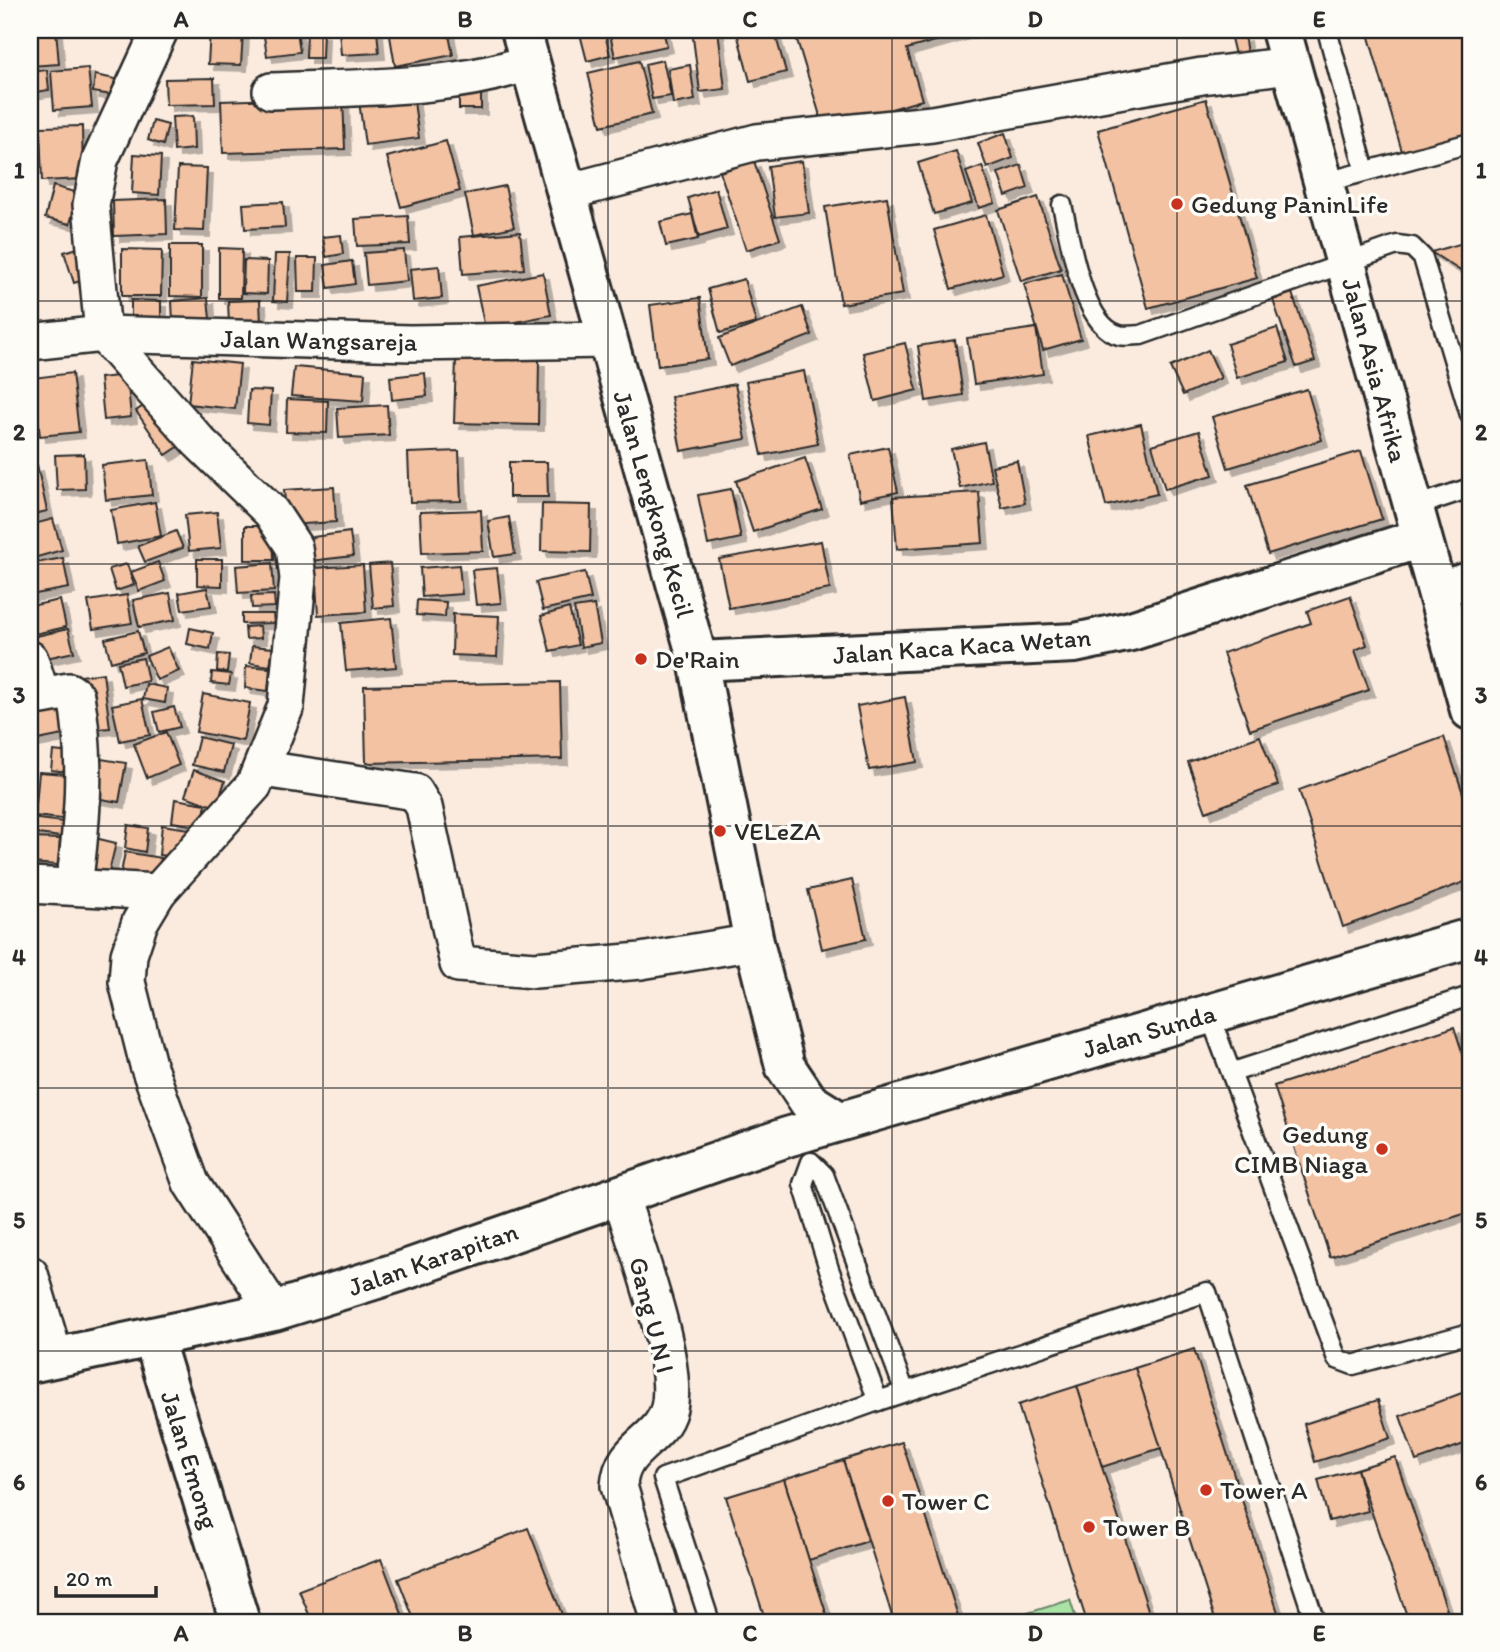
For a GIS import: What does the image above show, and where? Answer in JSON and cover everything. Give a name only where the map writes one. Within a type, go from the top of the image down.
[{"type":"main road","name":"Jalan Lengkong Kecil","points":[[526,46],[698,661],[754,942],[785,1066],[809,1102],[820,1135]]},
{"type":"main road","name":"Jalan Asia Afrika","points":[[1286,47],[1417,522],[1453,585],[1470,710]]},
{"type":"main road","name":"Jalan Kaca Kaca Wetan","points":[[698,661],[1075,643],[1131,631],[1417,522]]},
{"type":"main road","name":"Jalan Sunda","points":[[820,1135],[1209,1013],[1470,938]]},
{"type":"main road","name":"Jalan Lengkong Kecil","points":[[764,1145],[778,1111],[785,1066]]},
{"type":"main road","name":"Jalan Karapitan","points":[[42,1360],[274,1311],[400,1272],[764,1145],[820,1135]]},
{"type":"main road","name":"Jalan Emong","points":[[153,1337],[240,1622]]},
{"type":"street","points":[[142,30],[100,133],[100,160],[91,205],[103,334],[199,442],[271,512],[294,547],[298,578],[286,706],[262,769],[254,785],[158,892],[140,922],[129,955],[127,982],[145,1055],[191,1183],[274,1311]]},
{"type":"street","points":[[100,160],[160,30]]},
{"type":"street","points":[[271,91],[407,84],[510,69],[526,46]]},
{"type":"street","points":[[567,192],[757,142],[932,124],[1202,76],[1286,47]]},
{"type":"street","name":"Jalan Wangsareja","points":[[30,342],[103,334],[410,343],[608,340]]},
{"type":"street","points":[[30,659],[39,694],[42,696],[69,691],[76,696],[83,761],[82,819],[74,887]]},
{"type":"street","points":[[262,769],[415,792],[424,807],[458,964],[536,970],[641,961],[754,942]]},
{"type":"street","points":[[30,885],[158,892]]},
{"type":"street","name":"Gang U N I","points":[[620,1194],[666,1345],[670,1374],[669,1409],[656,1431],[628,1454],[620,1471],[619,1486],[659,1622]]},
{"type":"street","points":[[30,1274],[42,1360]]},
{"type":"lane","points":[[1327,30],[1365,171]]},
{"type":"lane","points":[[1323,183],[1470,143]]},
{"type":"lane","points":[[1062,205],[1080,279],[1095,319],[1119,335],[1141,335],[1397,245],[1412,247],[1423,258],[1470,415]]},
{"type":"lane","points":[[1417,522],[1470,488]]},
{"type":"lane","points":[[1233,1072],[1470,996]]},
{"type":"lane","points":[[1209,1013],[1337,1359],[1353,1365],[1470,1333]]},
{"type":"lane","points":[[820,1135],[824,1175],[905,1392]]},
{"type":"lane","points":[[820,1135],[803,1184],[829,1269],[878,1401]]},
{"type":"lane","points":[[710,1622],[663,1478],[878,1401],[1207,1292],[1315,1622]]},
{"type":"green space","points":[[1070,1600],[1077,1622],[998,1622]]},
{"type":"building","points":[[30,30],[56,30],[59,64],[30,66]]},
{"type":"building","points":[[210,30],[243,32],[241,65],[208,64]]},
{"type":"building","points":[[263,30],[297,30],[300,52],[267,56]]},
{"type":"building","points":[[339,30],[377,30],[379,53],[341,55]]},
{"type":"building","points":[[389,30],[448,30],[453,55],[395,66]]},
{"type":"building","points":[[579,30],[604,30],[610,55],[587,61]]},
{"type":"building","points":[[609,30],[663,30],[667,46],[615,57]]},
{"type":"building","points":[[692,30],[718,30],[725,89],[700,92]]},
{"type":"building","points":[[774,30],[786,72],[750,81],[737,33]]},
{"type":"building","points":[[794,30],[971,31],[907,49],[922,100],[824,129]]},
{"type":"building","points":[[1367,30],[1470,30],[1470,136],[1403,155]]},
{"type":"building","points":[[307,31],[323,32],[322,58],[306,58]]},
{"type":"building","points":[[1244,35],[1247,53],[1235,55],[1231,38]]},
{"type":"building","points":[[663,60],[671,96],[652,99],[645,64]]},
{"type":"building","points":[[639,61],[652,114],[601,126],[588,73]]},
{"type":"building","points":[[690,65],[695,100],[673,104],[668,69]]},
{"type":"building","points":[[88,68],[92,107],[54,110],[51,71]]},
{"type":"building","points":[[47,70],[49,90],[30,93],[30,72]]},
{"type":"building","points":[[95,75],[115,79],[112,95],[93,92]]},
{"type":"building","points":[[214,78],[215,104],[166,105],[165,79]]},
{"type":"building","points":[[459,81],[481,81],[481,109],[459,109]]},
{"type":"building","points":[[412,87],[419,138],[365,145],[358,94]]},
{"type":"building","points":[[343,97],[345,149],[223,153],[221,101]]},
{"type":"building","name":"Gedung PaninLife","points":[[1206,99],[1257,278],[1148,308],[1098,130]]},
{"type":"building","points":[[193,116],[194,149],[174,151],[172,117]]},
{"type":"building","points":[[153,121],[168,125],[163,145],[148,140]]},
{"type":"building","points":[[82,126],[83,179],[42,181],[40,127]]},
{"type":"building","points":[[1005,133],[1013,158],[987,168],[978,143]]},
{"type":"building","points":[[446,141],[460,191],[401,207],[387,157]]},
{"type":"building","points":[[956,151],[972,203],[934,214],[918,163]]},
{"type":"building","points":[[134,154],[161,156],[159,195],[132,193]]},
{"type":"building","points":[[754,161],[780,239],[746,250],[720,172]]},
{"type":"building","points":[[802,161],[809,213],[775,217],[768,166]]},
{"type":"building","points":[[1021,165],[1028,188],[1006,196],[998,173]]},
{"type":"building","points":[[982,166],[995,203],[979,208],[966,172]]},
{"type":"building","points":[[178,167],[207,168],[204,231],[175,230]]},
{"type":"building","points":[[53,186],[78,193],[70,224],[45,218]]},
{"type":"building","points":[[505,186],[514,227],[474,235],[465,194]]},
{"type":"building","points":[[716,189],[727,229],[699,237],[688,198]]},
{"type":"building","points":[[887,197],[903,294],[841,304],[825,207]]},
{"type":"building","points":[[1038,197],[1061,269],[1021,281],[998,210]]},
{"type":"building","points":[[166,199],[167,234],[114,236],[113,201]]},
{"type":"building","points":[[283,202],[285,227],[245,229],[243,204]]},
{"type":"building","points":[[692,214],[698,239],[666,246],[660,222]]},
{"type":"building","points":[[986,215],[1003,274],[951,289],[934,230]]},
{"type":"building","points":[[408,216],[410,244],[357,246],[355,219]]},
{"type":"building","points":[[520,232],[524,269],[463,274],[460,237]]},
{"type":"building","points":[[341,235],[343,254],[326,257],[323,237]]},
{"type":"building","points":[[1470,241],[1470,277],[1431,252]]},
{"type":"building","points":[[170,245],[202,245],[202,297],[170,296]]},
{"type":"building","points":[[85,246],[94,276],[74,283],[64,252]]},
{"type":"building","points":[[219,248],[242,249],[241,298],[219,298]]},
{"type":"building","points":[[122,249],[162,250],[161,296],[122,296]]},
{"type":"building","points":[[404,250],[407,281],[367,285],[364,253]]},
{"type":"building","points":[[275,254],[290,254],[287,302],[273,301]]},
{"type":"building","points":[[297,258],[317,258],[316,292],[298,292]]},
{"type":"building","points":[[244,260],[268,261],[267,294],[243,293]]},
{"type":"building","points":[[352,261],[355,284],[328,288],[325,265]]},
{"type":"building","points":[[439,266],[442,298],[413,301],[410,269]]},
{"type":"building","points":[[543,273],[551,315],[485,328],[476,286]]},
{"type":"building","points":[[1062,274],[1081,339],[1043,350],[1024,284]]},
{"type":"building","points":[[744,279],[756,323],[720,333],[708,289]]},
{"type":"building","points":[[1292,293],[1315,361],[1296,367],[1273,300]]},
{"type":"building","points":[[208,298],[210,319],[173,322],[172,301]]},
{"type":"building","points":[[700,298],[708,359],[658,366],[650,305]]},
{"type":"building","points":[[131,300],[161,301],[161,322],[131,322]]},
{"type":"building","points":[[260,300],[261,324],[229,325],[228,301]]},
{"type":"building","points":[[802,307],[812,335],[730,366],[719,338]]},
{"type":"building","points":[[1470,324],[1470,352],[1465,334]]},
{"type":"building","points":[[1036,328],[1043,374],[974,384],[967,338]]},
{"type":"building","points":[[1277,328],[1288,362],[1237,378],[1227,344]]},
{"type":"building","points":[[955,340],[963,395],[926,401],[918,346]]},
{"type":"building","points":[[905,343],[917,390],[875,401],[863,353]]},
{"type":"building","points":[[1208,350],[1221,378],[1183,395],[1170,367]]},
{"type":"building","points":[[456,358],[539,360],[538,425],[454,423]]},
{"type":"building","points":[[193,359],[240,364],[235,409],[188,404]]},
{"type":"building","points":[[294,367],[365,373],[363,401],[291,396]]},
{"type":"building","points":[[804,371],[818,444],[762,455],[746,382]]},
{"type":"building","points":[[72,373],[79,432],[40,436],[33,378]]},
{"type":"building","points":[[425,373],[427,396],[392,400],[390,377]]},
{"type":"building","points":[[127,375],[131,417],[104,420],[100,378]]},
{"type":"building","points":[[735,384],[746,439],[681,451],[671,397]]},
{"type":"building","points":[[1307,389],[1322,440],[1228,468],[1212,417]]},
{"type":"building","points":[[249,390],[271,391],[269,425],[247,423]]},
{"type":"building","points":[[155,398],[184,443],[166,455],[136,411]]},
{"type":"building","points":[[287,399],[328,401],[327,433],[286,432]]},
{"type":"building","points":[[387,405],[389,435],[339,438],[337,408]]},
{"type":"building","points":[[1141,424],[1157,494],[1106,506],[1089,436]]},
{"type":"building","points":[[1199,431],[1213,475],[1165,489],[1152,445]]},
{"type":"building","points":[[984,442],[992,481],[960,488],[951,449]]},
{"type":"building","points":[[888,447],[898,492],[860,500],[850,455]]},
{"type":"building","points":[[459,451],[461,501],[410,502],[408,453]]},
{"type":"building","points":[[1361,451],[1382,519],[1268,554],[1247,485]]},
{"type":"building","points":[[84,454],[85,489],[57,490],[55,455]]},
{"type":"building","points":[[805,458],[822,509],[753,532],[736,481]]},
{"type":"building","points":[[148,460],[152,495],[106,500],[102,465]]},
{"type":"building","points":[[1017,461],[1025,503],[1002,508],[992,466]]},
{"type":"building","points":[[509,462],[547,462],[548,497],[509,497]]},
{"type":"building","points":[[37,465],[47,511],[30,515],[30,466]]},
{"type":"building","points":[[334,487],[336,522],[287,525],[284,490]]},
{"type":"building","points":[[731,489],[741,538],[708,545],[698,495]]},
{"type":"building","points":[[979,492],[983,543],[897,549],[893,497]]},
{"type":"building","points":[[155,502],[161,536],[117,544],[111,510]]},
{"type":"building","points":[[542,504],[591,505],[590,552],[541,551]]},
{"type":"building","points":[[481,510],[483,551],[422,553],[420,512]]},
{"type":"building","points":[[217,512],[221,548],[189,551],[185,515]]},
{"type":"building","points":[[509,517],[515,554],[494,557],[488,521]]},
{"type":"building","points":[[53,519],[62,550],[30,559],[30,525]]},
{"type":"building","points":[[245,526],[273,526],[274,560],[245,560]]},
{"type":"building","points":[[176,531],[183,548],[145,562],[138,546]]},
{"type":"building","points":[[350,532],[353,556],[301,562],[298,539]]},
{"type":"building","points":[[821,541],[830,589],[729,608],[719,559]]},
{"type":"building","points":[[63,558],[69,588],[30,595],[30,564]]},
{"type":"building","points":[[197,559],[222,559],[222,586],[197,585]]},
{"type":"building","points":[[158,562],[165,581],[139,591],[131,572]]},
{"type":"building","points":[[272,563],[274,591],[238,593],[236,566]]},
{"type":"building","points":[[390,563],[394,606],[373,608],[369,565]]},
{"type":"building","points":[[127,564],[134,585],[116,591],[109,569]]},
{"type":"building","points":[[363,565],[366,612],[318,615],[315,568]]},
{"type":"building","points":[[459,565],[462,594],[422,597],[420,568]]},
{"type":"building","points":[[497,568],[501,603],[476,605],[472,570]]},
{"type":"building","points":[[585,572],[591,599],[543,610],[536,582]]},
{"type":"building","points":[[207,588],[211,606],[182,610],[179,593]]},
{"type":"building","points":[[170,593],[175,620],[139,627],[133,600]]},
{"type":"building","points":[[127,595],[132,623],[93,629],[88,601]]},
{"type":"building","points":[[274,595],[275,607],[252,608],[251,596]]},
{"type":"building","points":[[1350,596],[1367,645],[1355,650],[1369,690],[1250,730],[1223,653],[1311,623],[1307,611]]},
{"type":"building","points":[[60,600],[66,627],[30,635],[30,606]]},
{"type":"building","points":[[417,600],[446,602],[445,617],[416,615]]},
{"type":"building","points":[[594,605],[601,643],[581,647],[574,608]]},
{"type":"building","points":[[569,608],[578,645],[550,651],[541,616]]},
{"type":"building","points":[[242,614],[273,614],[274,623],[242,624]]},
{"type":"building","points":[[453,614],[499,616],[497,657],[452,655]]},
{"type":"building","points":[[391,618],[396,667],[346,671],[341,623]]},
{"type":"building","points":[[260,626],[261,638],[246,639],[245,627]]},
{"type":"building","points":[[190,628],[213,633],[210,649],[187,644]]},
{"type":"building","points":[[68,629],[74,652],[37,660],[32,637]]},
{"type":"building","points":[[138,631],[144,653],[111,662],[105,639]]},
{"type":"building","points":[[252,646],[273,648],[270,666],[250,663]]},
{"type":"building","points":[[168,647],[179,671],[157,680],[146,656]]},
{"type":"building","points":[[218,654],[229,655],[227,672],[217,671]]},
{"type":"building","points":[[143,658],[148,681],[123,686],[118,663]]},
{"type":"building","points":[[246,666],[270,668],[268,691],[245,688]]},
{"type":"building","points":[[212,672],[231,674],[229,685],[211,683]]},
{"type":"building","points":[[103,673],[110,728],[86,730],[80,676]]},
{"type":"building","points":[[560,682],[562,759],[366,763],[364,686]]},
{"type":"building","points":[[146,684],[167,688],[165,703],[143,699]]},
{"type":"building","points":[[65,694],[73,733],[33,741],[30,701]]},
{"type":"building","points":[[203,694],[250,703],[243,741],[196,732]]},
{"type":"building","points":[[905,697],[917,762],[869,770],[857,706]]},
{"type":"building","points":[[142,699],[150,735],[120,741],[112,705]]},
{"type":"building","points":[[174,707],[180,727],[159,732],[154,712]]},
{"type":"building","points":[[166,732],[179,765],[147,778],[134,744]]},
{"type":"building","points":[[1260,736],[1278,785],[1206,812],[1188,762]]},
{"type":"building","points":[[199,737],[231,745],[224,772],[192,765]]},
{"type":"building","points":[[1444,737],[1470,814],[1470,880],[1343,927],[1299,790]]},
{"type":"building","points":[[53,751],[71,753],[69,772],[51,770]]},
{"type":"building","points":[[95,758],[126,763],[119,802],[89,797]]},
{"type":"building","points":[[194,770],[225,781],[216,807],[185,796]]},
{"type":"building","points":[[39,772],[66,774],[62,819],[35,816]]},
{"type":"building","points":[[175,799],[206,804],[202,827],[172,822]]},
{"type":"building","points":[[30,818],[63,822],[61,837],[30,833]]},
{"type":"building","points":[[128,825],[148,828],[145,852],[125,848]]},
{"type":"building","points":[[162,825],[189,829],[186,858],[159,855]]},
{"type":"building","points":[[30,838],[60,839],[58,865],[30,863]]},
{"type":"building","points":[[95,838],[116,843],[106,884],[85,879]]},
{"type":"building","points":[[125,852],[161,858],[155,891],[119,884]]},
{"type":"building","points":[[852,880],[866,939],[822,949],[808,890]]},
{"type":"building","name":"Gedung CIMB Niaga","points":[[1454,1027],[1470,1076],[1470,1212],[1330,1257],[1274,1086]]},
{"type":"building","name":"Tower A","points":[[1194,1349],[1281,1622],[1216,1622],[1135,1368]]},
{"type":"building","points":[[1135,1368],[1161,1448],[1102,1467],[1077,1386]]},
{"type":"building","name":"Tower B","points":[[1077,1386],[1152,1622],[1087,1622],[1076,1588],[1018,1405]]},
{"type":"building","points":[[1470,1390],[1470,1442],[1416,1461],[1400,1416]]},
{"type":"building","points":[[1378,1400],[1390,1438],[1315,1462],[1304,1424]]},
{"type":"building","name":"Tower C","points":[[902,1442],[960,1622],[894,1622],[843,1460]]},
{"type":"building","points":[[1395,1457],[1451,1622],[1409,1622],[1357,1469]]},
{"type":"building","points":[[843,1460],[868,1541],[809,1560],[784,1479]]},
{"type":"building","points":[[1357,1469],[1368,1511],[1329,1521],[1318,1480]]},
{"type":"building","points":[[784,1479],[829,1622],[766,1622],[726,1497]]},
{"type":"building","points":[[528,1528],[565,1622],[415,1622],[398,1579]]},
{"type":"building","points":[[381,1559],[405,1622],[312,1622],[299,1590]]},
{"type":"place","name":"Gedung PaninLife","points":[[1177,204]]},
{"type":"place","name":"De'Rain","points":[[641,659]]},
{"type":"place","name":"VELeZA","points":[[720,831]]},
{"type":"place","name":"Gedung CIMB Niaga","points":[[1382,1149]]},
{"type":"place","name":"Tower A","points":[[1206,1490]]},
{"type":"place","name":"Tower C","points":[[888,1501]]},
{"type":"place","name":"Tower B","points":[[1089,1527]]}]
